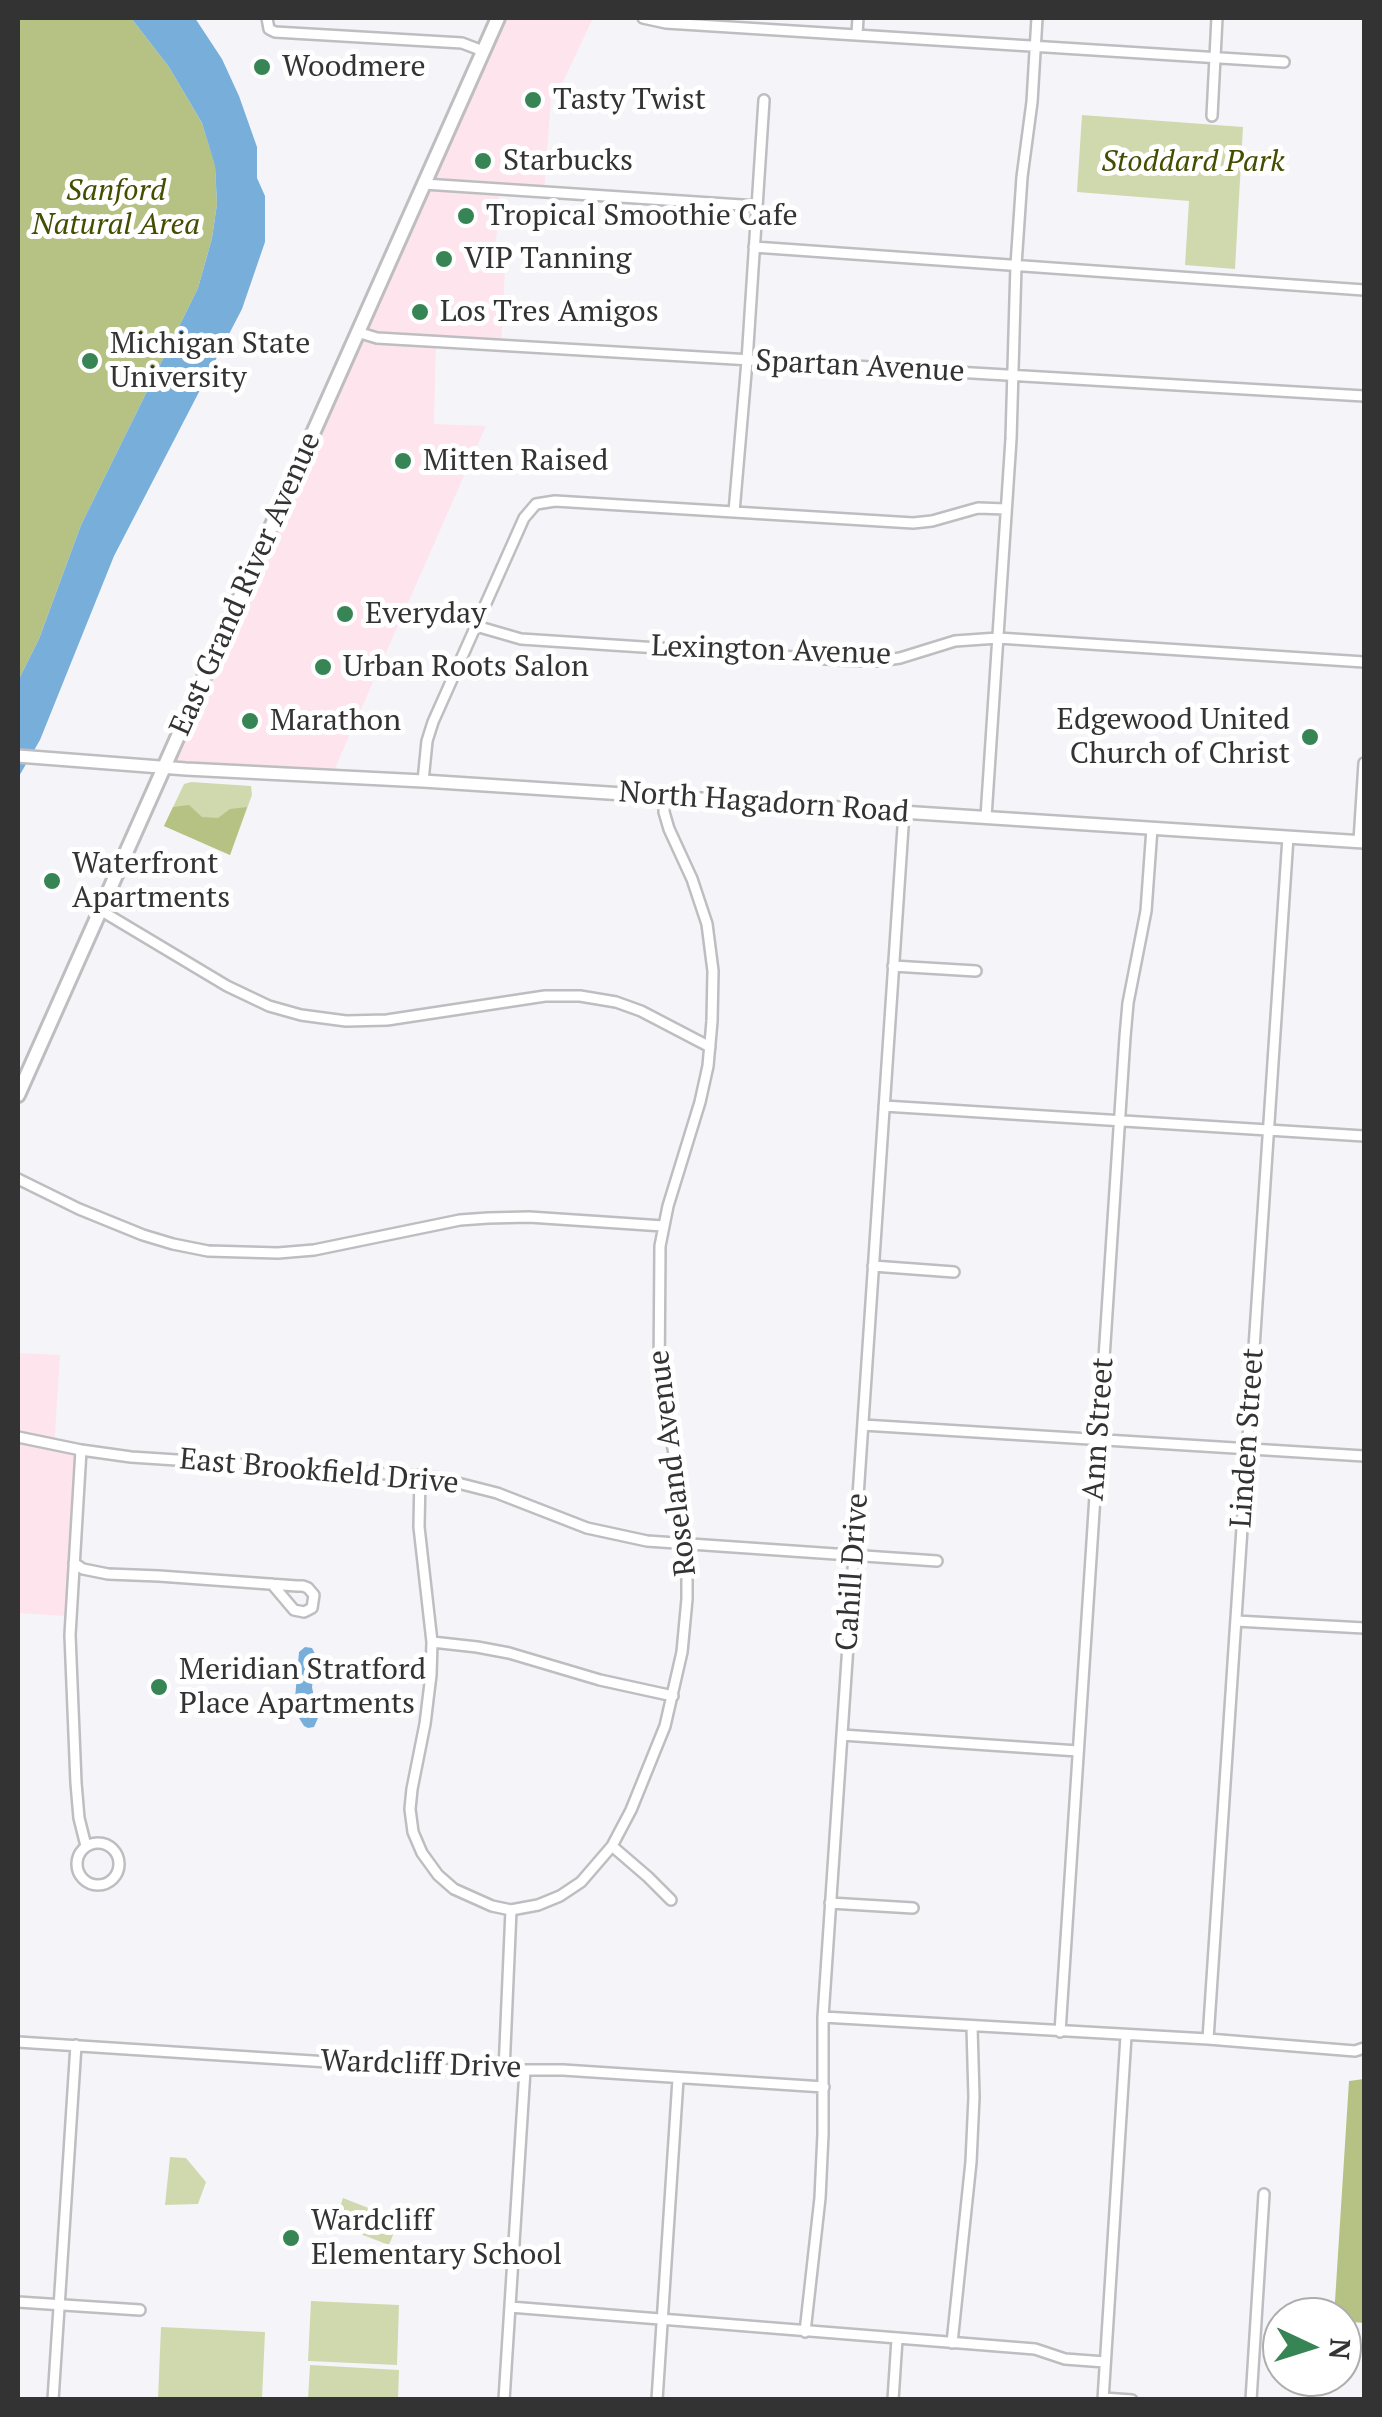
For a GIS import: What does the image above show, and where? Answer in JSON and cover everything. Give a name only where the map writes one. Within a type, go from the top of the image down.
[{"type":"main road","name":"East Grand River Avenue","points":[[18,1095],[498,18]]},
{"type":"street","points":[[267,18],[275,32],[462,43],[483,51]]},
{"type":"street","points":[[643,18],[1284,62]]},
{"type":"street","points":[[857,34],[858,18]]},
{"type":"street","points":[[986,817],[1006,509],[1016,265],[1037,18]]},
{"type":"street","points":[[1212,116],[1217,18]]},
{"type":"street","points":[[734,512],[764,100]]},
{"type":"street","points":[[424,184],[757,206]]},
{"type":"street","points":[[754,247],[1364,290]]},
{"type":"street","name":"Spartan Avenue","points":[[358,332],[377,338],[1364,396]]},
{"type":"street","points":[[423,781],[433,722],[524,518],[536,504],[913,523],[978,508],[1006,509]]},
{"type":"street","name":"Lexington Avenue","points":[[476,626],[520,639],[856,661],[900,658],[956,641],[998,638],[1364,662]]},
{"type":"street","name":"North Hagadorn Road","points":[[18,756],[1362,842]]},
{"type":"street","points":[[1362,842],[1364,763]]},
{"type":"street","name":"Roseland Avenue","points":[[511,1910],[560,1896],[581,1882],[612,1846],[652,1764],[682,1652],[688,1598],[687,1544],[660,1380],[658,1315],[662,1226],[708,1066],[712,971],[707,924],[669,829],[665,797]]},
{"type":"street","name":"Cahill Drive","points":[[805,2332],[820,2198],[822,2017],[904,812]]},
{"type":"street","name":"Ann Street","points":[[1060,2032],[1128,1003],[1146,911],[1152,828]]},
{"type":"street","name":"Linden Street","points":[[1208,2040],[1288,837]]},
{"type":"street","points":[[100,910],[226,986],[268,1006],[301,1015],[346,1021],[387,1020],[546,996],[580,996],[641,1011],[710,1047]]},
{"type":"street","points":[[894,966],[976,971]]},
{"type":"street","points":[[884,1106],[1364,1136]]},
{"type":"street","points":[[18,1179],[129,1229],[208,1251],[314,1250],[460,1220],[488,1218],[662,1226]]},
{"type":"street","points":[[872,1266],[954,1272]]},
{"type":"street","points":[[863,1425],[1364,1456]]},
{"type":"street","name":"East Brookfield Drive","points":[[18,1437],[144,1458],[420,1475],[482,1488],[601,1532],[631,1539],[937,1561]]},
{"type":"street","points":[[80,1450],[70,1635],[76,1783],[86,1846],[78,1858],[78,1872],[94,1885],[108,1883],[118,1873],[117,1852],[106,1843],[86,1846]]},
{"type":"street","points":[[420,1475],[419,1527],[432,1642],[429,1699],[412,1789],[413,1832],[422,1854],[454,1889],[511,1910],[504,2071]]},
{"type":"street","points":[[74,1564],[108,1574],[272,1584],[308,1588],[314,1595],[312,1608],[304,1612],[294,1610],[272,1584]]},
{"type":"street","points":[[1236,1621],[1364,1628]]},
{"type":"street","points":[[432,1642],[509,1652],[600,1680],[673,1696]]},
{"type":"street","points":[[842,1735],[1078,1751]]},
{"type":"street","points":[[612,1846],[671,1900]]},
{"type":"street","points":[[830,1902],[913,1908]]},
{"type":"street","points":[[822,2017],[1364,2048]]},
{"type":"street","points":[[952,2343],[970,2162],[974,2097],[972,2026]]},
{"type":"street","points":[[1126,2036],[1103,2399],[1132,2400]]},
{"type":"street","name":"Wardcliff Drive","points":[[18,2042],[452,2070],[525,2070],[824,2087]]},
{"type":"street","points":[[53,2400],[76,2046]]},
{"type":"street","points":[[504,2400],[525,2070]]},
{"type":"street","points":[[657,2400],[678,2079]]},
{"type":"street","points":[[1251,2400],[1264,2194]]},
{"type":"street","points":[[18,2302],[140,2310]]},
{"type":"street","points":[[510,2307],[1035,2349],[1065,2358],[1105,2362]]},
{"type":"street","points":[[893,2400],[897,2338]]},
{"type":"shaded area","points":[[501,18],[593,18],[562,84],[552,85],[544,192],[500,190],[494,268],[505,270],[501,345],[436,341],[434,424],[486,426],[332,775],[166,766]]},
{"type":"shaded area","points":[[18,1353],[60,1355],[54,1449],[76,1455],[65,1616],[18,1613]]},
{"type":"green space","name":"Sanford Natural Area","points":[[18,18],[131,18],[169,67],[202,123],[215,165],[217,204],[198,288],[81,525],[39,639],[18,681]]},
{"type":"green space","name":"Stoddard Park","points":[[1082,115],[1243,127],[1235,269],[1185,265],[1189,201],[1077,192]]},
{"type":"green space","points":[[184,784],[251,786],[252,795],[230,855],[164,826]]},
{"type":"green space","points":[[189,805],[202,817],[218,818],[230,809],[247,807],[230,855],[164,826],[173,807]]},
{"type":"green space","points":[[1364,2079],[1364,2323],[1362,2297],[1335,2297],[1349,2081]]},
{"type":"green space","points":[[170,2157],[186,2158],[206,2182],[198,2204],[165,2205]]},
{"type":"green space","points":[[343,2198],[399,2220],[389,2245],[334,2224]]},
{"type":"green space","points":[[311,2301],[399,2305],[397,2365],[308,2361]]},
{"type":"green space","points":[[161,2327],[265,2332],[262,2399],[158,2399]]},
{"type":"green space","points":[[310,2365],[399,2370],[398,2399],[308,2399]]},
{"type":"water","points":[[131,18],[195,18],[222,59],[257,147],[257,178],[265,196],[265,242],[242,309],[114,556],[40,740],[18,778],[18,681],[39,639],[81,525],[198,288],[212,238],[217,204],[215,166],[202,123],[169,67]]},
{"type":"water","points":[[305,1647],[312,1648],[316,1656],[312,1687],[318,1718],[314,1727],[308,1728],[294,1710],[299,1652]]},
{"type":"place","name":"Woodmere","points":[[262,67]]},
{"type":"place","name":"Tasty Twist","points":[[533,100]]},
{"type":"place","name":"Starbucks","points":[[483,161]]},
{"type":"place","name":"Tropical Smoothie Cafe","points":[[466,216]]},
{"type":"place","name":"VIP Tanning","points":[[444,259]]},
{"type":"place","name":"Los Tres Amigos","points":[[420,312]]},
{"type":"place","name":"Michigan State University","points":[[90,361]]},
{"type":"place","name":"Mitten Raised","points":[[403,461]]},
{"type":"place","name":"Everyday","points":[[345,614]]},
{"type":"place","name":"Urban Roots Salon","points":[[323,667]]},
{"type":"place","name":"Marathon","points":[[250,721]]},
{"type":"place","name":"Edgewood United Church of Christ","points":[[1310,737]]},
{"type":"place","name":"Waterfront Apartments","points":[[52,881]]},
{"type":"place","name":"Meridian Stratford Place Apartments","points":[[159,1687]]},
{"type":"place","name":"Wardcliff Elementary School","points":[[291,2238]]}]
